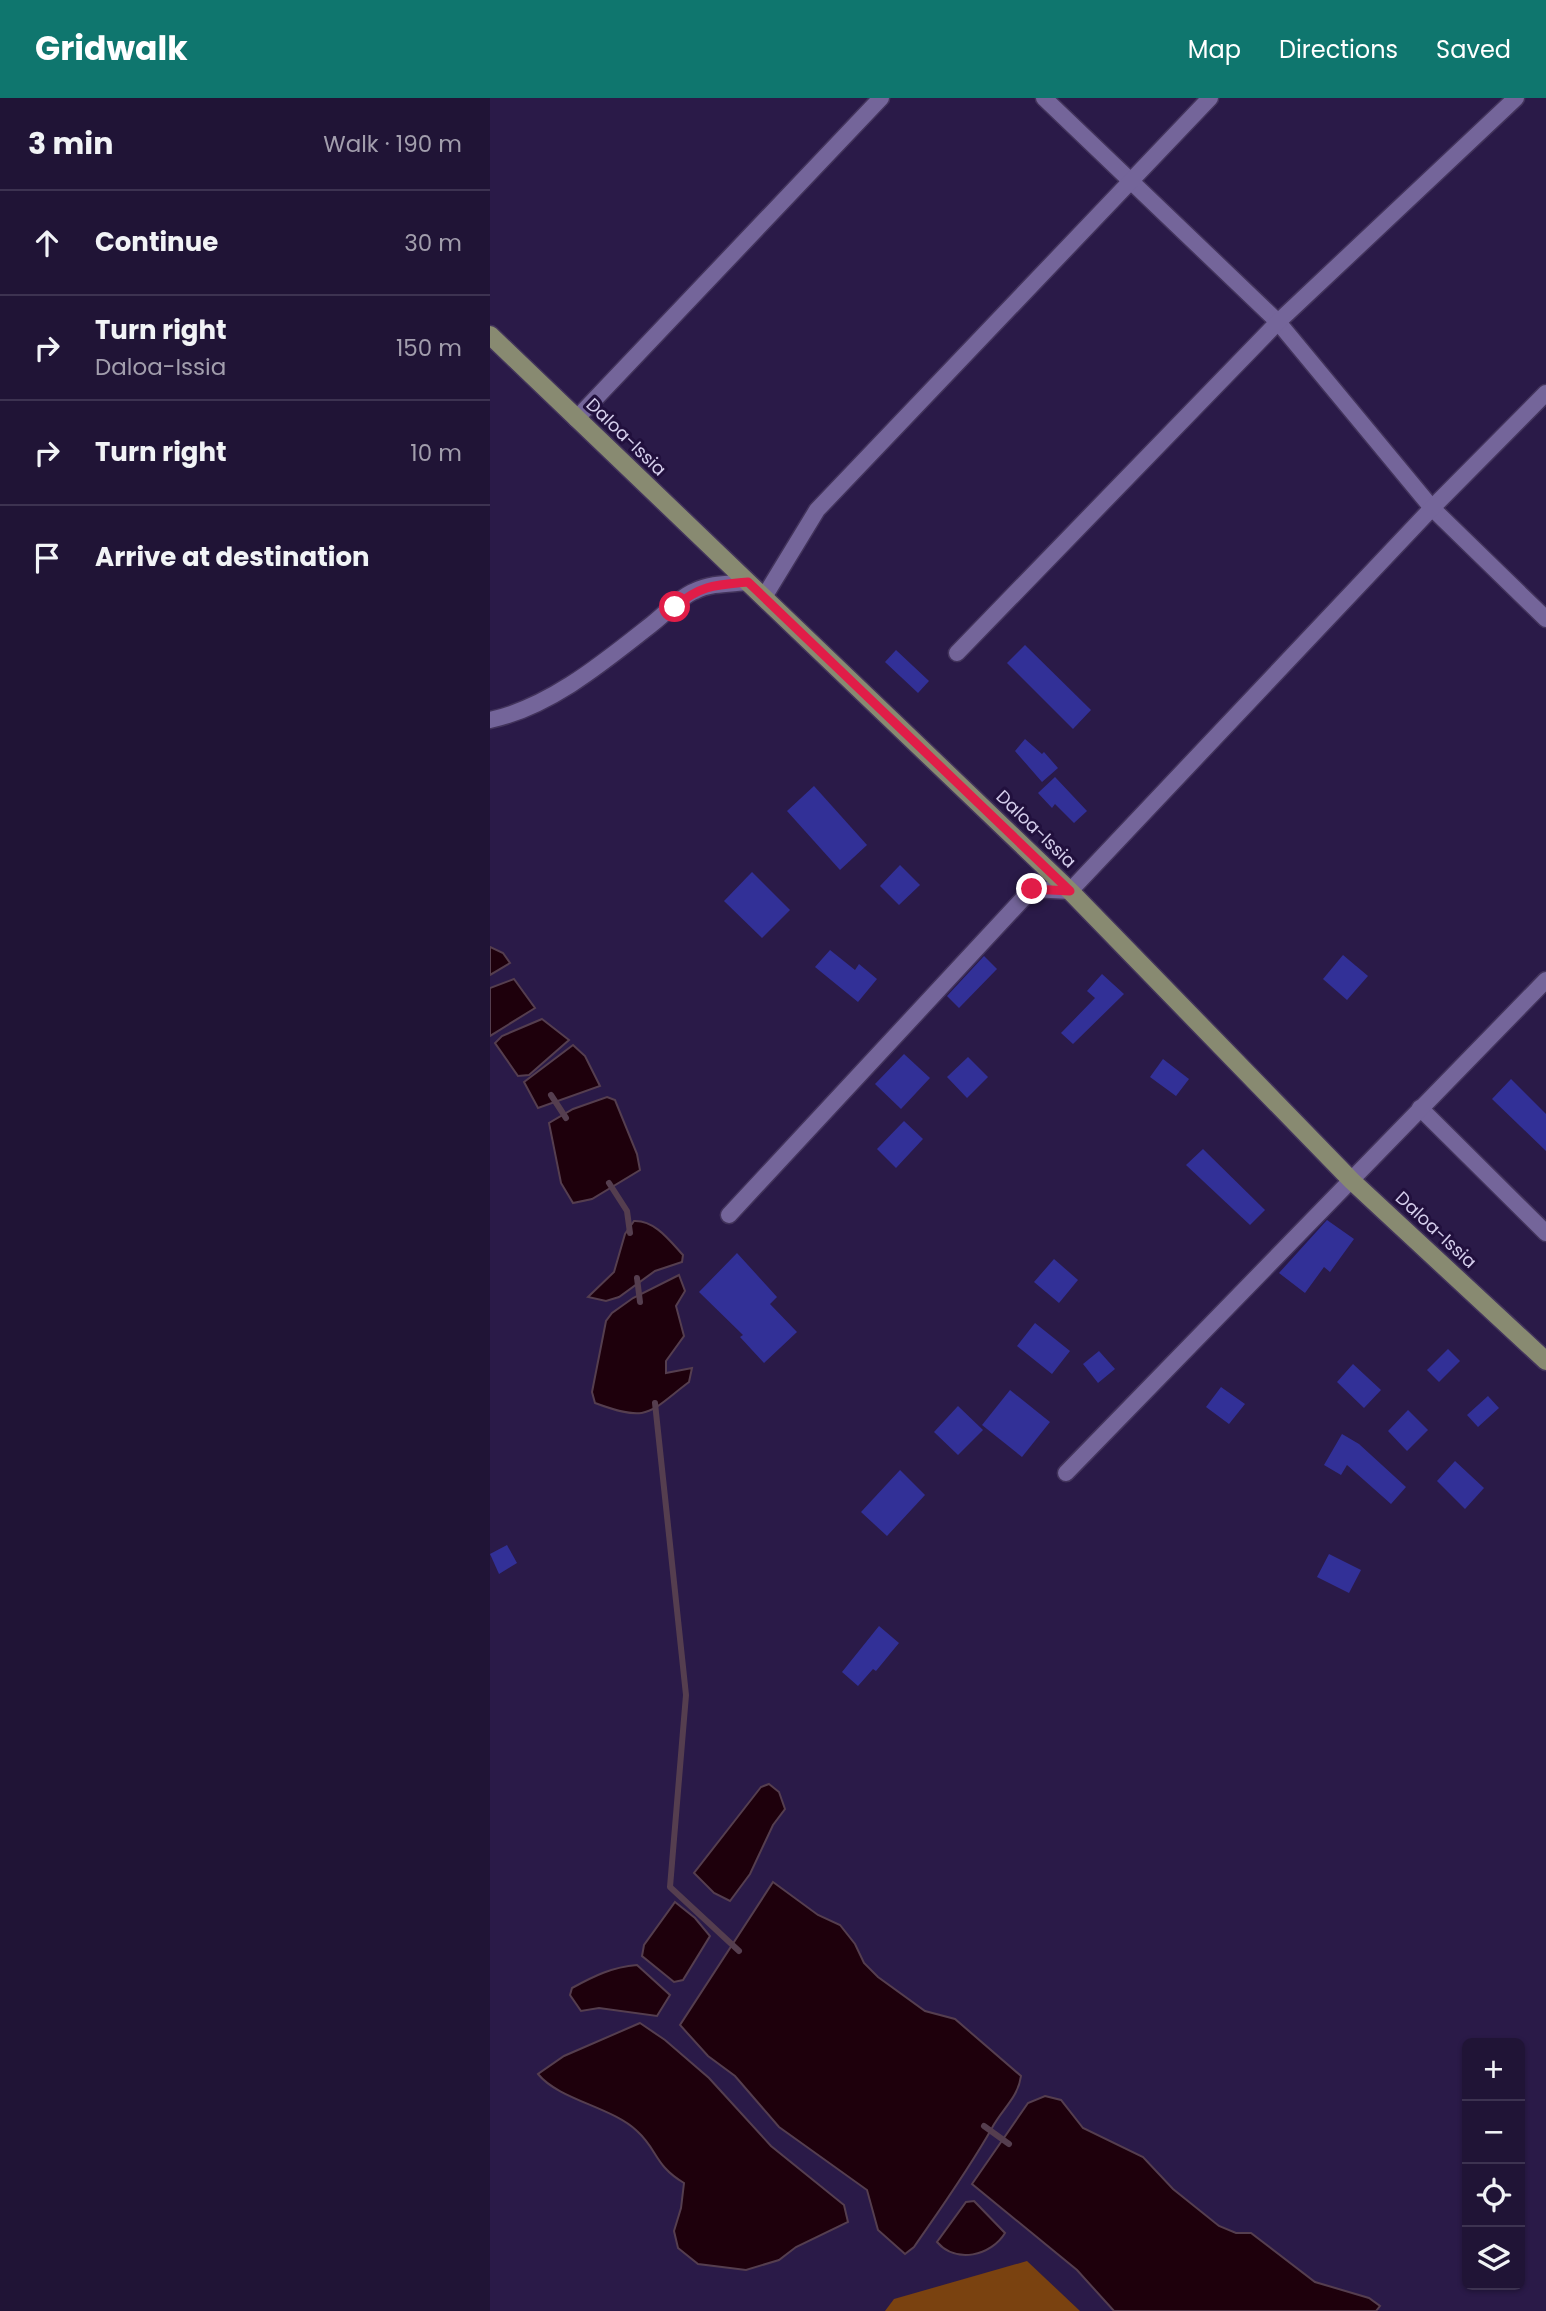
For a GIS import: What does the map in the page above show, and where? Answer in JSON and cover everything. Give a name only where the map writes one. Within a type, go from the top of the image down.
[{"type":"main road","name":"Daloa-Issia","points":[[490,335],[1070,891],[1352,1181],[1546,1361]]},
{"type":"street","points":[[576,419],[881,98]]},
{"type":"street","points":[[1044,98],[1278,322],[1432,508],[1546,619]]},
{"type":"street","points":[[764,597],[817,510],[1210,98]]},
{"type":"street","points":[[957,653],[1278,322],[1516,98]]},
{"type":"street","points":[[729,1214],[1032,889],[1070,891],[1432,508],[1546,393]]},
{"type":"street","points":[[490,720],[526,709],[556,692],[617,651],[693,591],[748,582]]},
{"type":"street","points":[[1066,1473],[1546,980]]},
{"type":"street","points":[[1420,1108],[1546,1233]]},
{"type":"shaded area","points":[[490,947],[503,953],[510,963],[490,975]]},
{"type":"shaded area","points":[[514,979],[535,1008],[490,1036],[490,988]]},
{"type":"shaded area","points":[[542,1019],[569,1040],[529,1075],[518,1076],[495,1043],[502,1036]]},
{"type":"shaded area","points":[[573,1045],[585,1056],[600,1086],[538,1108],[524,1082]]},
{"type":"shaded area","points":[[607,1097],[615,1100],[637,1154],[640,1170],[592,1199],[573,1203],[561,1183],[549,1123],[573,1109]]},
{"type":"shaded area","points":[[634,1221],[649,1224],[662,1232],[683,1255],[682,1262],[655,1271],[619,1297],[606,1301],[588,1297],[614,1272],[625,1234]]},
{"type":"shaded area","points":[[679,1275],[685,1291],[676,1306],[684,1336],[666,1361],[666,1373],[692,1368],[689,1382],[647,1412],[627,1413],[595,1403],[592,1392],[606,1321],[612,1313],[633,1298]]},
{"type":"shaded area","points":[[769,1784],[779,1792],[785,1809],[773,1825],[750,1874],[730,1901],[714,1893],[694,1873],[761,1787]]},
{"type":"shaded area","points":[[773,1882],[818,1915],[840,1925],[855,1944],[864,1963],[878,1977],[925,2011],[955,2019],[1021,2076],[1013,2097],[964,2173],[914,2247],[905,2254],[878,2230],[867,2190],[779,2127],[735,2076],[708,2056],[680,2025]]},
{"type":"shaded area","points":[[675,1902],[695,1918],[710,1936],[683,1980],[674,1982],[642,1956],[644,1945]]},
{"type":"shaded area","points":[[637,1965],[670,1995],[657,2016],[599,2008],[581,2011],[570,1995],[572,1988],[596,1976]]},
{"type":"shaded area","points":[[640,2023],[665,2040],[709,2078],[771,2146],[844,2205],[848,2222],[796,2247],[779,2260],[746,2270],[698,2264],[678,2248],[674,2231],[681,2208],[684,2183],[661,2164],[637,2131],[614,2116],[559,2091],[538,2074],[564,2056]]},
{"type":"shaded area","points":[[1045,2096],[1061,2100],[1083,2128],[1143,2157],[1173,2189],[1219,2226],[1236,2233],[1251,2233],[1315,2282],[1369,2298],[1380,2306],[1376,2311],[1114,2311],[1077,2270],[972,2184],[1028,2103]]},
{"type":"shaded area","points":[[974,2201],[1005,2233],[999,2241],[982,2252],[963,2255],[945,2249],[937,2242],[966,2202]]},
{"type":"shaded area","points":[[1027,2261],[1080,2311],[885,2311],[894,2299]]},
{"type":"building","points":[[1025,645],[1091,710],[1073,729],[1007,663]]},
{"type":"building","points":[[896,650],[929,681],[918,693],[885,662]]},
{"type":"building","points":[[1025,739],[1042,754],[1044,752],[1058,768],[1042,782],[1015,751]]},
{"type":"building","points":[[1055,777],[1087,811],[1074,823],[1055,804],[1052,808],[1038,793]]},
{"type":"building","points":[[814,786],[867,845],[840,870],[787,811]]},
{"type":"building","points":[[900,865],[920,885],[899,905],[880,886]]},
{"type":"building","points":[[752,872],[790,910],[762,938],[724,901]]},
{"type":"building","points":[[830,950],[855,970],[859,964],[877,979],[858,1002],[815,967]]},
{"type":"building","points":[[1343,955],[1368,976],[1347,1000],[1323,979]]},
{"type":"building","points":[[984,956],[997,969],[959,1008],[947,996]]},
{"type":"building","points":[[1102,974],[1124,994],[1073,1044],[1061,1033],[1095,998],[1087,991]]},
{"type":"building","points":[[904,1054],[930,1078],[901,1109],[875,1084]]},
{"type":"building","points":[[968,1057],[988,1077],[967,1098],[947,1077]]},
{"type":"building","points":[[1163,1059],[1189,1079],[1176,1096],[1150,1077]]},
{"type":"building","points":[[1511,1079],[1546,1114],[1546,1151],[1492,1099]]},
{"type":"building","points":[[904,1121],[923,1139],[896,1168],[877,1149]]},
{"type":"building","points":[[1203,1149],[1265,1210],[1250,1225],[1186,1165]]},
{"type":"building","points":[[1327,1220],[1354,1239],[1330,1272],[1324,1267],[1305,1293],[1279,1273]]},
{"type":"building","points":[[737,1253],[777,1297],[770,1304],[797,1332],[764,1363],[740,1337],[743,1335],[699,1292]]},
{"type":"building","points":[[1054,1259],[1078,1280],[1059,1303],[1034,1282]]},
{"type":"building","points":[[1035,1323],[1070,1351],[1052,1374],[1017,1346]]},
{"type":"building","points":[[1448,1349],[1460,1361],[1439,1382],[1427,1370]]},
{"type":"building","points":[[1099,1351],[1115,1369],[1098,1383],[1083,1364]]},
{"type":"building","points":[[1353,1364],[1381,1390],[1364,1408],[1337,1382]]},
{"type":"building","points":[[1221,1387],[1245,1404],[1229,1424],[1206,1407]]},
{"type":"building","points":[[1010,1390],[1050,1422],[1022,1457],[982,1425]]},
{"type":"building","points":[[1488,1396],[1499,1408],[1478,1427],[1467,1415]]},
{"type":"building","points":[[958,1406],[983,1430],[958,1455],[934,1432]]},
{"type":"building","points":[[1408,1410],[1428,1430],[1407,1451],[1388,1431]]},
{"type":"building","points":[[1342,1434],[1359,1444],[1406,1487],[1391,1504],[1347,1465],[1341,1475],[1324,1465]]},
{"type":"building","points":[[1455,1461],[1484,1488],[1465,1509],[1437,1481]]},
{"type":"building","points":[[900,1470],[925,1495],[887,1536],[861,1512]]},
{"type":"building","points":[[507,1545],[517,1563],[499,1574],[490,1554]]},
{"type":"building","points":[[1329,1554],[1361,1570],[1349,1593],[1317,1577]]},
{"type":"building","points":[[879,1626],[899,1643],[876,1671],[873,1669],[858,1686],[842,1672]]},
{"type":"waterway","points":[[551,1095],[566,1118]]},
{"type":"waterway","points":[[609,1183],[627,1211],[630,1233]]},
{"type":"waterway","points":[[637,1278],[640,1302]]},
{"type":"waterway","points":[[655,1403],[686,1695],[670,1887],[739,1951]]},
{"type":"waterway","points":[[984,2126],[1009,2144]]},
{"type":"route","points":[[675,607],[693,591],[748,582],[1070,891],[1032,889]]}]
